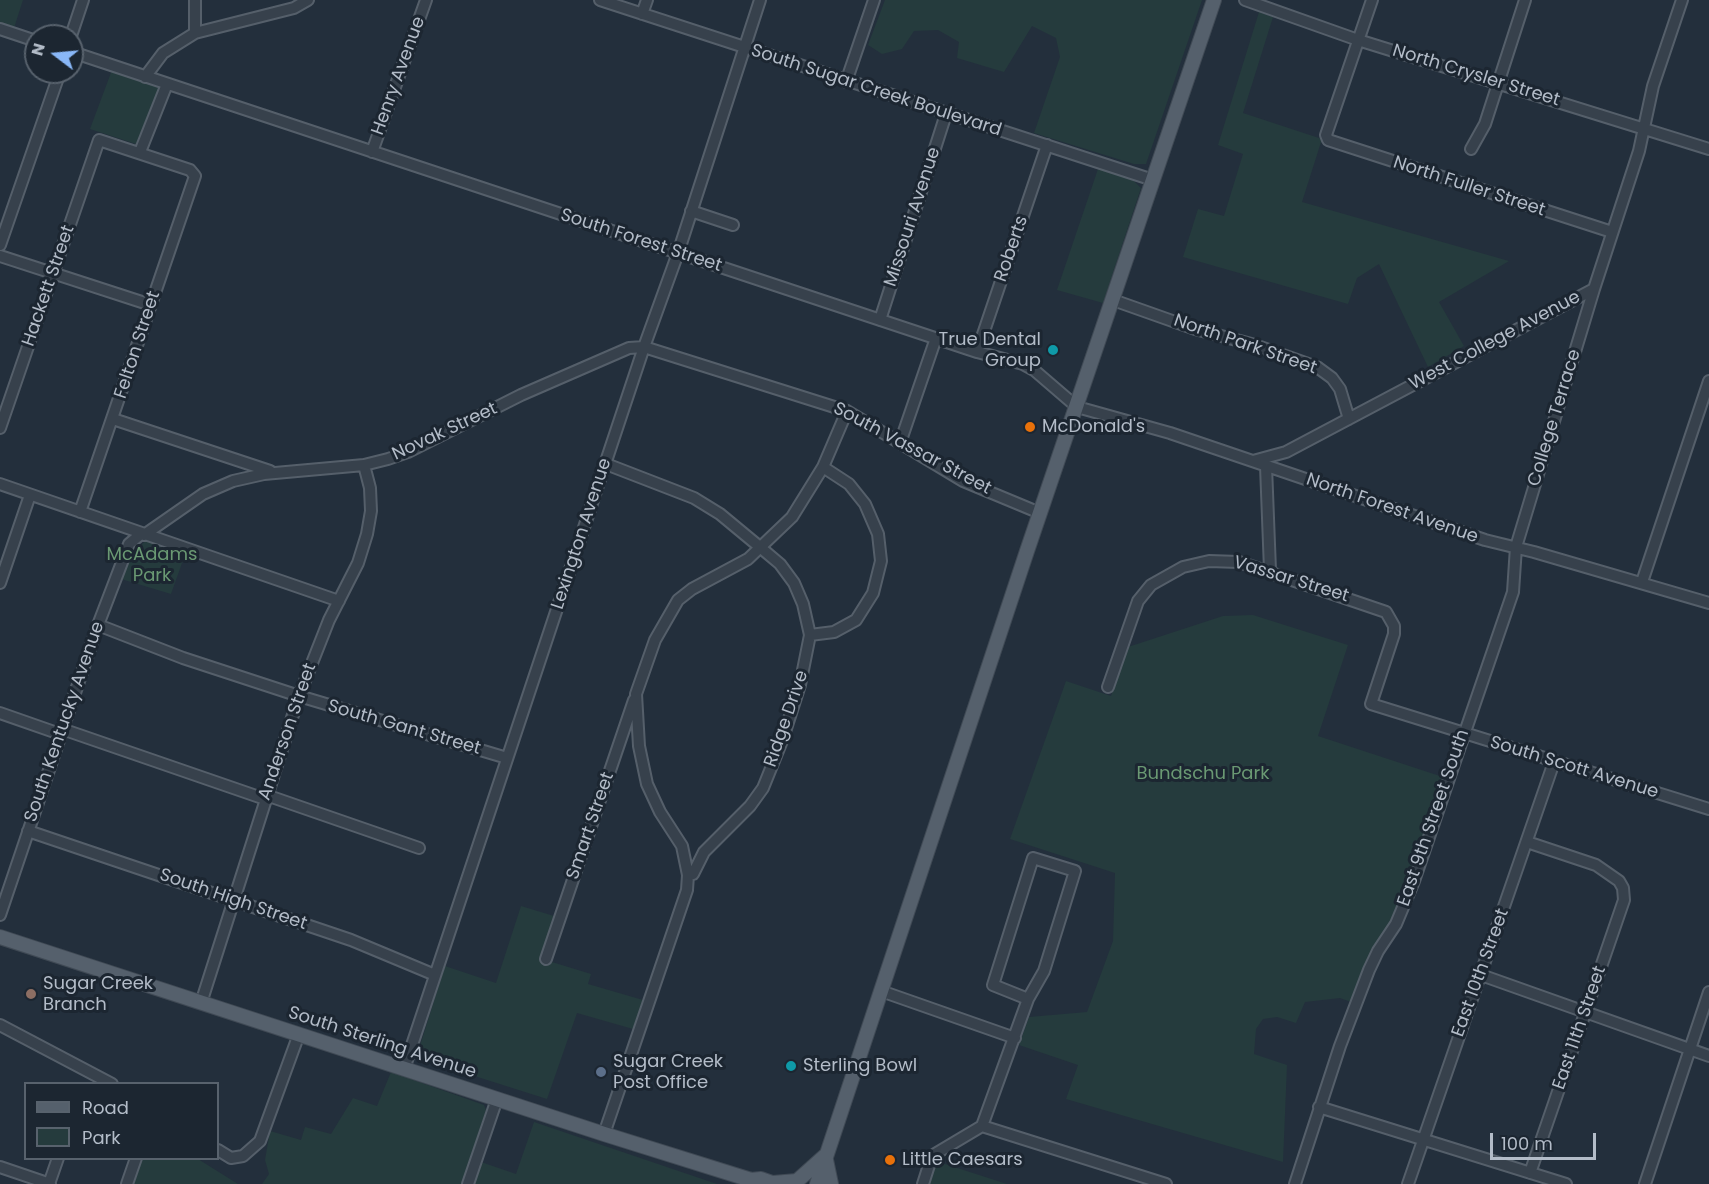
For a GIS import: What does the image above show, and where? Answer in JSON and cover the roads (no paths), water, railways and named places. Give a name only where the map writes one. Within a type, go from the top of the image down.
[{"type":"main road","points":[[818,1184],[1040,513],[1214,0]]},
{"type":"main road","name":"South Sterling Avenue","points":[[0,937],[754,1183],[761,1179],[774,1184],[797,1181],[826,1156]]},
{"type":"main road","points":[[826,1156],[831,1184]]},
{"type":"street","points":[[75,24],[83,0]]},
{"type":"street","points":[[195,0],[195,33]]},
{"type":"street","name":"Henry Avenue","points":[[372,152],[426,0]]},
{"type":"street","name":"South Sugar Creek Boulevard","points":[[600,0],[846,82],[1153,180]]},
{"type":"street","points":[[642,14],[647,0]]},
{"type":"street","name":"Lexington Avenue","points":[[404,1069],[644,347],[678,253],[760,0]]},
{"type":"street","points":[[846,82],[874,0]]},
{"type":"street","name":"North Crysler Street","points":[[1245,0],[1358,40],[1709,149]]},
{"type":"street","points":[[1358,40],[1372,0]]},
{"type":"street","points":[[1471,148],[1485,124],[1525,0]]},
{"type":"street","points":[[145,77],[162,53],[195,33],[294,8],[307,1]]},
{"type":"street","name":"West College Avenue","points":[[1253,462],[1286,453],[1594,290],[1644,128],[1653,86],[1677,1]]},
{"type":"street","points":[[0,29],[24,37]]},
{"type":"street","name":"North Fuller Street","points":[[1358,40],[1326,135],[1328,140],[1612,232]]},
{"type":"street","name":"South Forest Street","points":[[84,56],[977,352],[1023,364],[1034,370],[1077,407]]},
{"type":"street","points":[[0,245],[56,84]]},
{"type":"street","points":[[140,152],[167,84]]},
{"type":"street","name":"Missouri Avenue","points":[[880,320],[946,114]]},
{"type":"street","name":"Hackett Street","points":[[0,428],[97,144],[101,139],[140,152]]},
{"type":"street","name":"Roberts","points":[[977,352],[1047,145]]},
{"type":"street","name":"Felton Street","points":[[80,512],[195,176],[190,170],[140,152]]},
{"type":"street","points":[[691,211],[733,225]]},
{"type":"street","points":[[0,256],[151,305]]},
{"type":"street","name":"College Terrace","points":[[1516,547],[1594,290]]},
{"type":"street","name":"North Park Street","points":[[1113,300],[1195,329],[1255,345],[1317,367],[1330,376],[1340,389],[1349,419]]},
{"type":"street","points":[[900,443],[936,338]]},
{"type":"street","name":"South Vassar Street","points":[[644,347],[847,411],[963,482],[1040,513]]},
{"type":"street","name":"Novak Street","points":[[142,534],[203,495],[233,481],[274,473],[364,465],[408,452],[532,390],[629,348],[644,347]]},
{"type":"street","points":[[1642,582],[1709,381]]},
{"type":"street","name":"North Forest Avenue","points":[[1077,407],[1170,433],[1485,540],[1642,582],[1709,603]]},
{"type":"street","name":"Smart Street","points":[[546,959],[655,640],[678,600],[692,589],[733,568],[761,548],[792,517],[823,467],[847,411]]},
{"type":"street","points":[[113,419],[274,473]]},
{"type":"street","name":"Ridge Drive","points":[[606,464],[694,498],[720,514],[761,548],[780,564],[794,583],[803,604],[810,635],[800,685],[782,741],[763,788],[750,806],[704,852],[693,874],[688,875]]},
{"type":"street","name":"Anderson Street","points":[[201,1003],[299,696],[339,601],[358,563],[367,534],[370,499],[364,465]]},
{"type":"street","points":[[1266,466],[1270,570]]},
{"type":"street","points":[[810,635],[834,632],[856,620],[873,593],[881,561],[878,534],[865,504],[849,484],[823,467]]},
{"type":"street","points":[[0,484],[339,601]]},
{"type":"street","points":[[0,583],[30,495]]},
{"type":"street","name":"South Kentucky Avenue","points":[[0,915],[98,625],[129,544],[142,534]]},
{"type":"street","name":"East 9th Street South","points":[[1294,1184],[1319,1107],[1369,970],[1378,951],[1396,924],[1414,881],[1513,592],[1516,547]]},
{"type":"street","name":"Vassar Street","points":[[1108,687],[1138,601],[1151,585],[1183,567],[1209,561],[1239,562],[1270,570],[1386,612],[1392,621],[1394,634],[1371,704]]},
{"type":"street","name":"South Gant Street","points":[[98,625],[183,658],[299,696],[507,758]]},
{"type":"street","points":[[604,1134],[687,890],[688,875],[682,846],[660,812],[646,784],[639,746],[636,694]]},
{"type":"street","name":"South Scott Avenue","points":[[1371,704],[1709,809]]},
{"type":"street","points":[[0,713],[266,797],[419,849]]},
{"type":"street","name":"East 10th Street","points":[[1408,1184],[1554,762]]},
{"type":"street","name":"South High Street","points":[[28,831],[351,940],[435,975]]},
{"type":"street","name":"East 11th Street","points":[[1527,842],[1596,865],[1620,882],[1624,900],[1530,1173]]},
{"type":"street","points":[[923,1184],[931,1159],[935,1154],[982,1126],[1028,999],[1044,971],[1075,871],[1033,858],[993,985],[1028,999]]},
{"type":"street","points":[[1481,975],[1585,1014],[1709,1056]]},
{"type":"street","points":[[881,991],[1015,1038]]},
{"type":"street","points":[[1646,1184],[1709,992]]},
{"type":"street","points":[[0,1026],[110,1082]]},
{"type":"street","points":[[219,1150],[231,1158],[243,1156],[260,1141],[299,1034]]},
{"type":"street","points":[[468,1184],[497,1099]]},
{"type":"street","points":[[1319,1107],[1566,1184]]},
{"type":"street","points":[[982,1126],[1166,1184]]},
{"type":"street","points":[[0,1167],[49,1184],[57,1160]]},
{"type":"street","points":[[127,1184],[134,1160]]},
{"type":"place","name":"True Dental Group","points":[[1053,350]]},
{"type":"place","name":"McDonald's","points":[[1030,427]]},
{"type":"place","name":"Sugar Creek Branch","points":[[31,994]]},
{"type":"place","name":"Sterling Bowl","points":[[791,1066]]},
{"type":"place","name":"Sugar Creek Post Office","points":[[601,1072]]},
{"type":"place","name":"Little Caesars","points":[[890,1160]]},
{"type":"park label","name":"McAdams Park","points":[[152,565]]},
{"type":"park label","name":"Bundschu Park","points":[[1203,774]]}]
